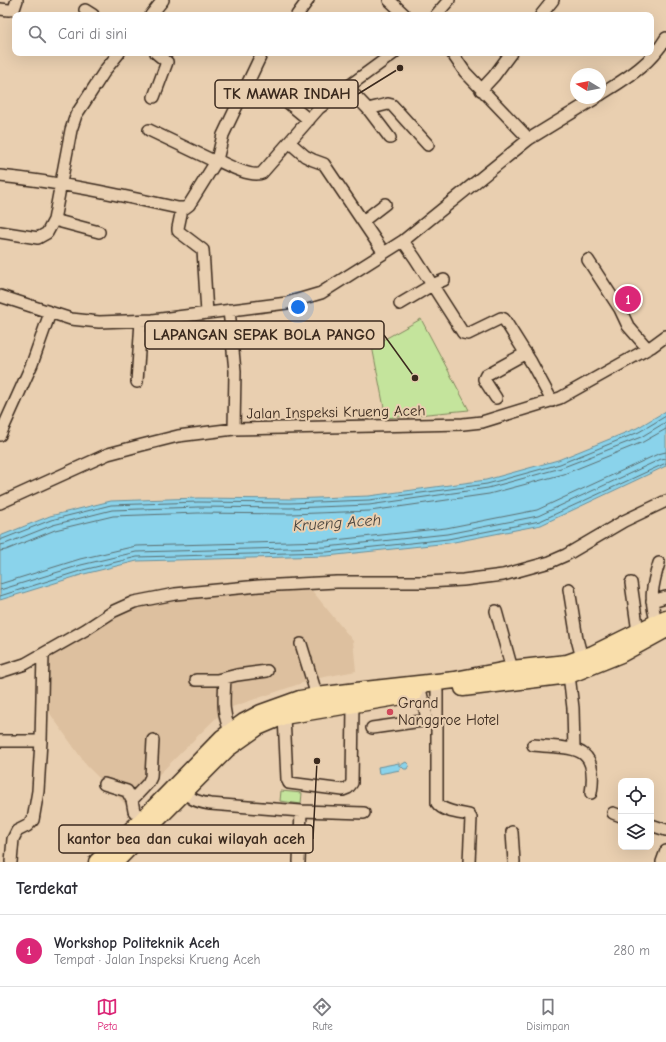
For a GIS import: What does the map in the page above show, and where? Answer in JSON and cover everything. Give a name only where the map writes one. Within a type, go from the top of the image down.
[{"type":"highway","points":[[116,862],[182,786],[208,751],[244,722],[280,706],[300,699],[317,696],[455,680],[512,669],[573,665],[638,632],[663,624]]},
{"type":"highway","points":[[97,862],[142,820],[227,749],[258,727],[284,716],[429,692],[573,665],[621,654],[663,624]]},
{"type":"street","points":[[0,9],[9,10],[14,8],[17,0]]},
{"type":"street","points":[[153,12],[163,0]]},
{"type":"street","points":[[299,12],[308,0]]},
{"type":"street","points":[[389,0],[402,12]]},
{"type":"street","points":[[439,12],[449,0]]},
{"type":"street","points":[[544,12],[554,0]]},
{"type":"street","points":[[606,91],[647,63],[654,56],[666,38]]},
{"type":"street","points":[[0,232],[38,238],[47,233],[54,220],[68,142],[76,116],[106,69],[117,56]]},
{"type":"street","points":[[154,97],[167,62],[160,56]]},
{"type":"street","points":[[0,176],[36,179],[99,190],[182,208],[189,204],[216,161],[223,135],[261,56]]},
{"type":"street","points":[[149,130],[216,161],[251,174],[259,175],[265,171],[319,108],[390,56]]},
{"type":"street","points":[[454,56],[465,72],[481,90],[529,139]]},
{"type":"street","points":[[481,90],[494,76],[509,56]]},
{"type":"street","points":[[347,87],[368,109],[390,138]]},
{"type":"street","points":[[275,92],[310,120]]},
{"type":"street","points":[[368,109],[388,104],[392,105],[428,145]]},
{"type":"street","points":[[0,296],[71,319],[85,321],[141,321],[287,303],[321,293],[403,241],[529,139],[586,104]]},
{"type":"street","points":[[289,142],[305,156],[324,164],[384,253]]},
{"type":"street","points":[[363,221],[385,204]]},
{"type":"street","points":[[182,208],[178,231],[203,250],[207,313]]},
{"type":"street","points":[[54,220],[99,232]]},
{"type":"street","points":[[403,241],[416,258],[463,333],[468,334],[503,318],[526,353],[552,401]]},
{"type":"street","points":[[588,260],[620,309],[628,326],[648,348]]},
{"type":"street","points":[[400,304],[432,285],[444,280]]},
{"type":"street","points":[[229,310],[235,371],[234,429]]},
{"type":"street","points":[[0,435],[32,364],[50,313]]},
{"type":"street","points":[[137,382],[141,321]]},
{"type":"street","name":"Jalan Inspeksi Krueng Aceh","points":[[0,503],[108,454],[142,444],[178,436],[234,429],[463,424],[482,422],[552,401],[648,348],[666,336]]},
{"type":"street","points":[[496,398],[484,379],[486,375],[526,353]]},
{"type":"street","points":[[0,672],[24,664],[85,630],[114,611],[134,602],[175,594],[297,584],[427,582],[463,580],[503,575],[525,570],[566,555],[624,521],[666,501]]},
{"type":"street","points":[[659,563],[655,577],[652,606],[663,624]]},
{"type":"street","points":[[631,583],[638,632]]},
{"type":"street","points":[[569,589],[576,639],[573,665],[574,749]]},
{"type":"street","points":[[652,601],[666,597]]},
{"type":"street","points":[[496,611],[512,669]]},
{"type":"street","points":[[301,644],[317,696]]},
{"type":"street","points":[[10,862],[15,834],[33,820],[38,791],[43,654]]},
{"type":"street","points":[[196,680],[217,680],[237,675],[267,671]]},
{"type":"street","points":[[225,678],[224,719],[230,732]]},
{"type":"street","points":[[372,728],[422,721],[425,719],[429,692]]},
{"type":"street","points":[[429,692],[437,803],[443,808],[469,815],[471,818],[469,862]]},
{"type":"street","points":[[284,716],[287,779],[289,783],[343,790],[348,788],[352,783],[353,704]]},
{"type":"street","points":[[132,800],[152,777],[153,740]]},
{"type":"street","points":[[0,741],[41,741]]},
{"type":"street","points":[[533,745],[574,749],[584,753],[590,760],[593,771],[592,793]]},
{"type":"street","points":[[104,784],[127,791],[132,800],[134,811],[142,820]]},
{"type":"street","points":[[182,786],[196,802],[301,811],[364,813]]},
{"type":"street","points":[[299,862],[301,811]]},
{"type":"street","points":[[654,826],[666,830]]},
{"type":"street","points":[[512,832],[514,862]]},
{"type":"street","points":[[662,862],[666,851]]},
{"type":"shaded area","points":[[262,578],[305,582],[353,641],[356,671],[314,679],[232,707],[217,717],[127,806],[87,766],[37,695],[39,650],[80,624],[133,599],[175,590]]},
{"type":"green space","points":[[421,319],[469,410],[386,418],[372,346]]},
{"type":"green space","points":[[281,791],[302,793],[301,804],[280,801]]},
{"type":"water","name":"Krueng Aceh","points":[[666,411],[666,466],[541,525],[449,543],[327,556],[137,561],[84,574],[0,600],[0,536],[50,516],[111,501],[198,498],[290,499],[369,496],[486,480],[558,460],[637,428]]},
{"type":"water","points":[[406,762],[409,765],[407,769],[402,767],[400,770],[379,774],[378,767],[399,763],[399,766]]},
{"type":"place","name":"TK MAWAR INDAH","points":[[400,68]]},
{"type":"place","name":"Workshop Politeknik Aceh","points":[[628,299]]},
{"type":"place","name":"LAPANGAN SEPAK BOLA PANGO","points":[[415,378]]},
{"type":"place","name":"Grand Nanggroe Hotel","points":[[390,712]]},
{"type":"place","name":"kantor bea dan cukai wilayah aceh","points":[[317,761]]}]
